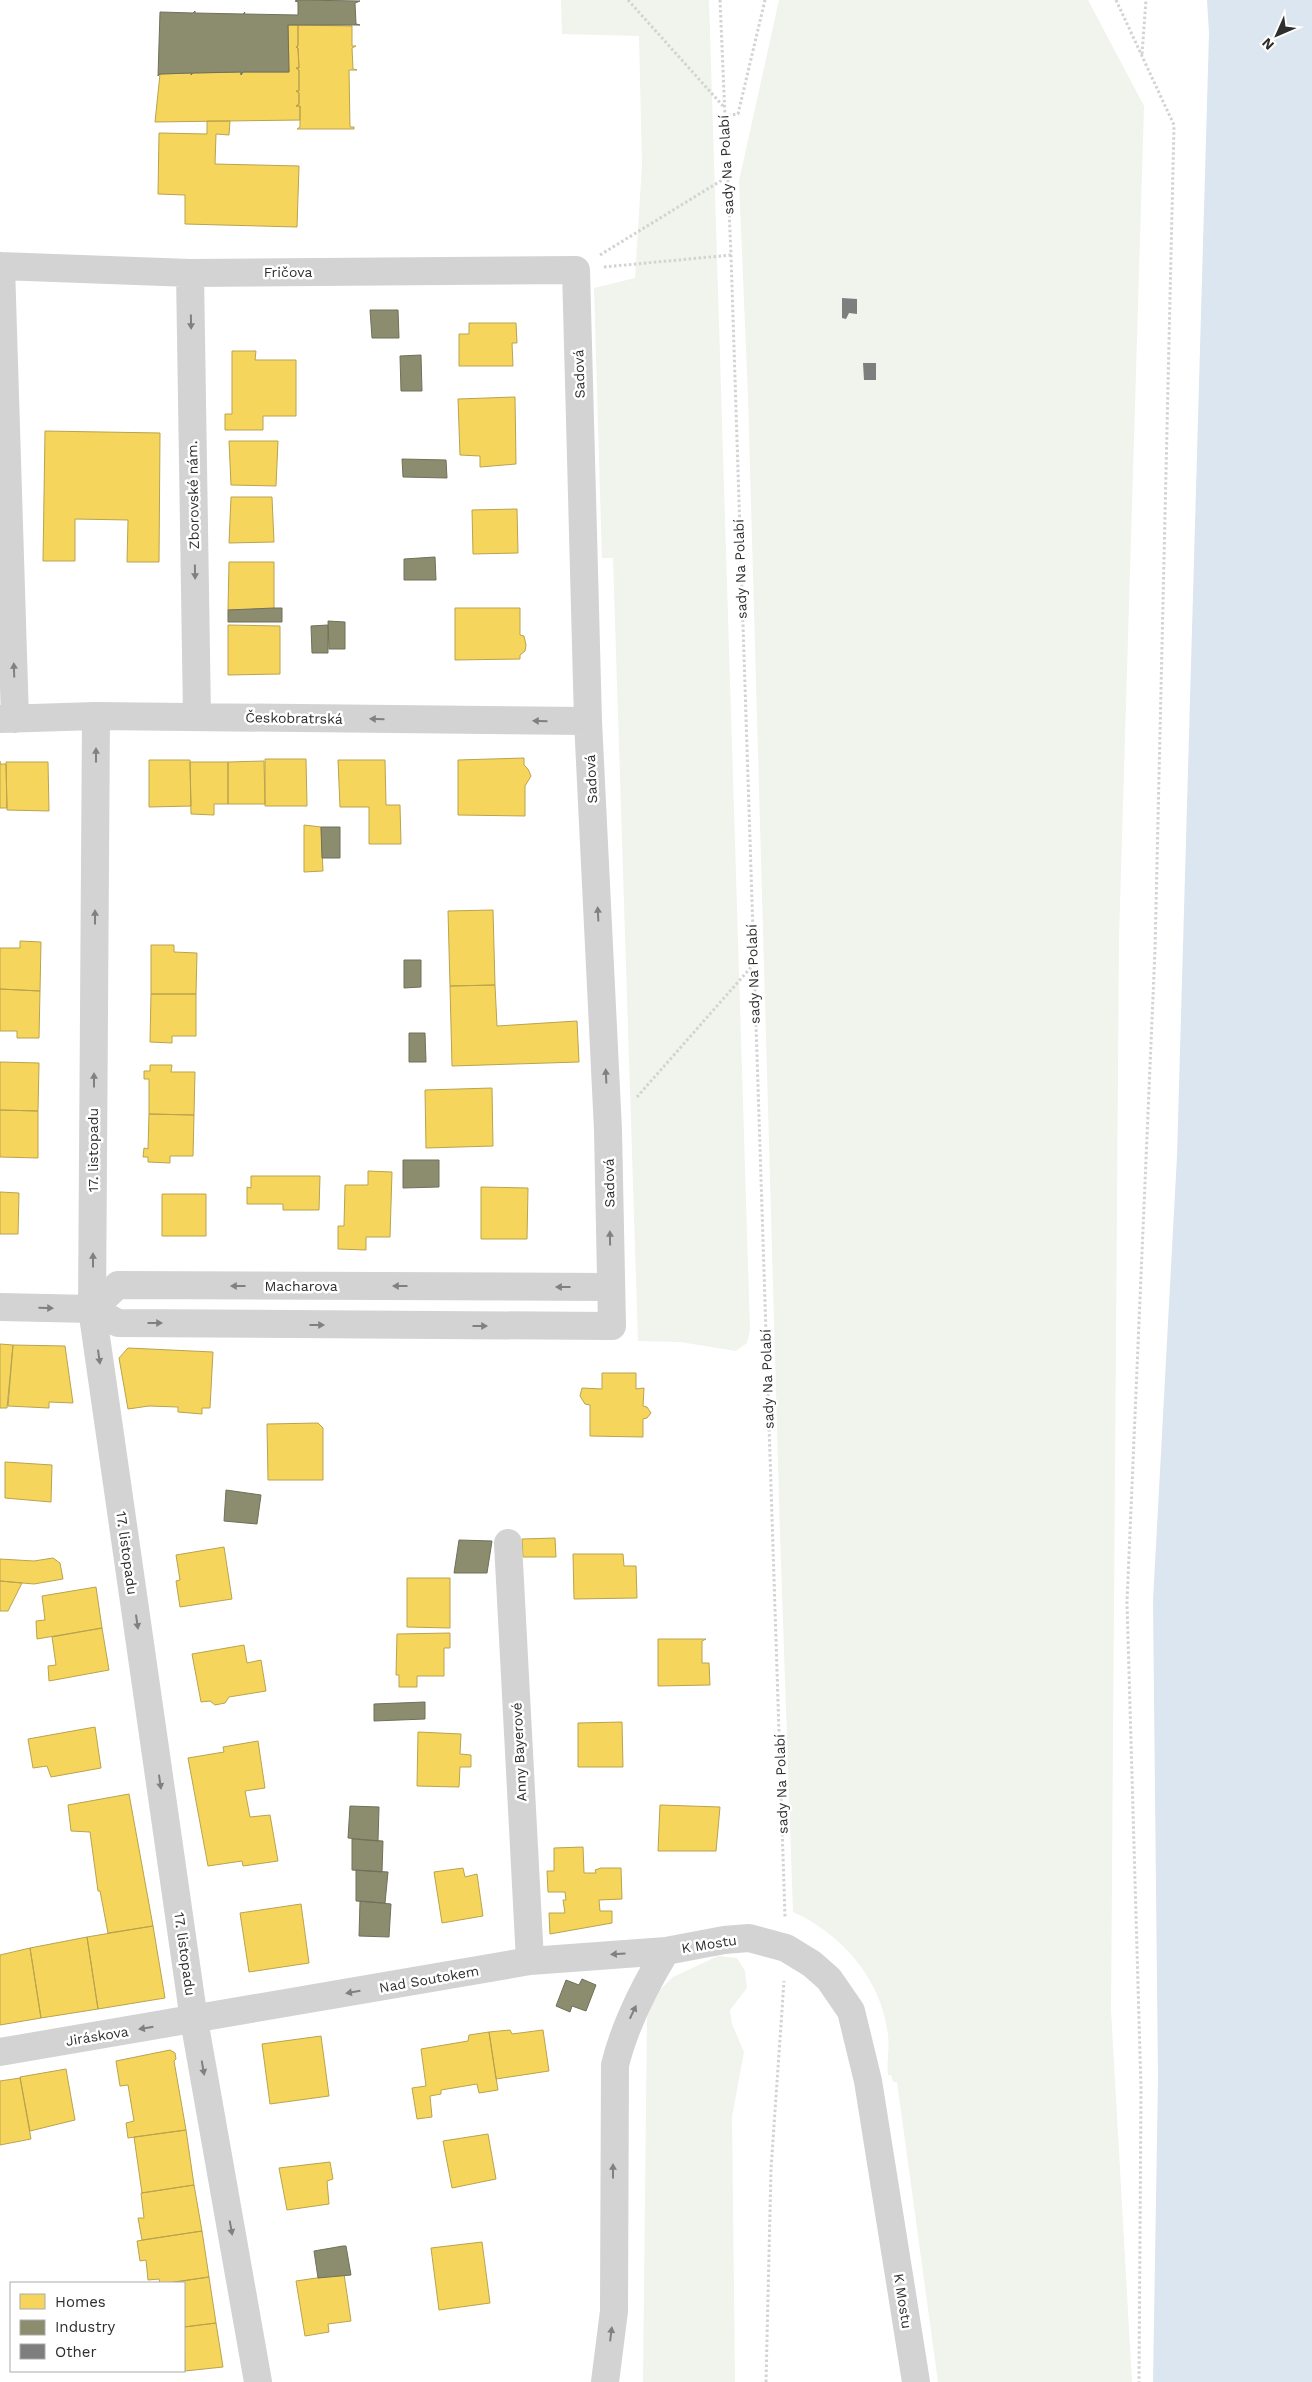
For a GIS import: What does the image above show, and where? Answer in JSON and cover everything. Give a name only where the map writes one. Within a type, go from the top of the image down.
[{"type":"street","name":"Fričova","points":[[1,266],[190,273],[576,270]]},
{"type":"street","points":[[1,266],[8,719]]},
{"type":"street","name":"Sadová","points":[[92,1309],[118,1323],[612,1326],[608,1130],[588,721],[576,270]]},
{"type":"street","name":"Zborovské nám.","points":[[190,273],[197,717]]},
{"type":"street","name":"Českobratrská","points":[[8,719],[96,716],[588,721]]},
{"type":"street","name":"17. listopadu","points":[[96,716],[92,1309],[194,2020],[258,2382]]},
{"type":"street","name":"Macharova","points":[[92,1309],[118,1285],[611,1287]]},
{"type":"street","points":[[0,1307],[92,1309]]},
{"type":"street","name":"Anny Bayerové","points":[[508,1543],[530,1961]]},
{"type":"street","name":"K Mostu","points":[[605,2382],[614,2310],[615,2065],[622,2037],[646,1985],[666,1951],[724,1940],[749,1938],[786,1948],[812,1964],[829,1979],[850,2011],[868,2081],[916,2382]]},
{"type":"street","name":"Nad Soutokem","points":[[194,2020],[530,1961],[666,1951]]},
{"type":"street","name":"Jiráskova","points":[[0,2052],[194,2020]]},
{"type":"path","points":[[628,0],[723,107]]},
{"type":"path","name":"sady Na Polabí","points":[[720,0],[723,116],[731,255],[786,1948],[771,2169],[766,2382]]},
{"type":"path","points":[[723,116],[738,114],[765,0]]},
{"type":"path","points":[[1116,0],[1174,125],[1155,950],[1127,1602],[1142,2088],[1139,2382]]},
{"type":"path","points":[[1142,55],[1146,0]]},
{"type":"path","points":[[576,270],[727,177]]},
{"type":"path","points":[[576,270],[731,255]]},
{"type":"path","points":[[608,1130],[753,965]]},
{"type":"shaded area","points":[[561,0],[709,0],[750,1330],[747,1343],[736,1351],[680,1342],[638,1341],[613,558],[602,558],[594,288],[635,278],[642,165],[639,36],[562,34]]},
{"type":"shaded area","points":[[779,0],[1088,0],[1144,106],[1119,937],[1111,2010],[1132,2382],[938,2382],[897,2082],[893,2082],[891,2075],[888,2075],[888,2035],[884,2015],[878,1996],[857,1961],[828,1933],[811,1921],[793,1912],[780,1534],[748,397],[739,181]]},
{"type":"shaded area","points":[[1207,0],[1312,0],[1312,2382],[1153,2382],[1158,2078],[1153,1601],[1177,1156],[1209,33]]},
{"type":"shaded area","points":[[718,1956],[737,1958],[745,1971],[747,1988],[730,2010],[732,2024],[744,2052],[732,2117],[735,2382],[643,2382],[647,2014],[654,1996],[673,1977]]},
{"type":"building: Homes","points":[[288,25],[298,25],[298,46],[296,47],[298,48],[299,68],[296,68],[299,70],[299,91],[296,91],[299,93],[299,104],[296,106],[300,106],[300,120],[155,122],[160,74],[192,73],[191,75],[193,73],[241,72],[241,75],[243,72],[289,72]]},
{"type":"building: Homes","points":[[298,25],[352,26],[352,46],[356,46],[352,48],[353,69],[357,70],[349,70],[350,127],[354,127],[354,129],[297,129],[300,127],[300,106],[296,106],[299,104],[299,93],[296,91],[299,91],[299,70],[296,68],[299,68],[298,48],[296,47],[298,46]]},
{"type":"building: Homes","points":[[207,121],[230,121],[229,135],[216,134],[215,164],[299,166],[297,227],[185,224],[185,195],[158,194],[159,133],[207,134]]},
{"type":"building: Homes","points":[[469,323],[516,323],[517,343],[512,343],[513,366],[459,366],[459,334],[469,334]]},
{"type":"building: Homes","points":[[232,351],[256,351],[255,360],[296,360],[296,416],[263,416],[263,430],[225,430],[225,414],[232,414]]},
{"type":"building: Homes","points":[[515,397],[516,464],[480,467],[480,456],[460,455],[458,399]]},
{"type":"building: Homes","points":[[45,431],[160,433],[159,562],[127,562],[128,520],[75,519],[75,561],[43,561]]},
{"type":"building: Homes","points":[[229,441],[278,441],[276,486],[231,485]]},
{"type":"building: Homes","points":[[231,497],[272,497],[274,542],[229,543]]},
{"type":"building: Homes","points":[[517,509],[518,553],[473,554],[472,510]]},
{"type":"building: Homes","points":[[229,562],[274,562],[274,610],[228,610]]},
{"type":"building: Homes","points":[[455,608],[520,608],[520,635],[524,636],[526,645],[525,651],[520,655],[520,659],[455,660]]},
{"type":"building: Homes","points":[[228,625],[280,626],[280,674],[228,675]]},
{"type":"building: Homes","points":[[524,758],[524,765],[531,776],[525,786],[525,816],[458,815],[458,760]]},
{"type":"building: Homes","points":[[265,759],[306,759],[307,806],[265,806]]},
{"type":"building: Homes","points":[[149,760],[190,760],[191,806],[149,807]]},
{"type":"building: Homes","points":[[338,760],[385,760],[386,805],[400,805],[401,844],[369,844],[369,807],[340,807]]},
{"type":"building: Homes","points":[[264,761],[265,804],[228,804],[228,762]]},
{"type":"building: Homes","points":[[6,762],[48,762],[49,811],[7,810]]},
{"type":"building: Homes","points":[[190,762],[228,762],[228,804],[214,804],[214,815],[191,814]]},
{"type":"building: Homes","points":[[0,764],[6,764],[7,808],[0,808]]},
{"type":"building: Homes","points":[[304,825],[321,827],[323,871],[304,872]]},
{"type":"building: Homes","points":[[493,910],[495,985],[450,986],[448,911]]},
{"type":"building: Homes","points":[[20,941],[41,942],[40,991],[0,989],[0,948],[20,948]]},
{"type":"building: Homes","points":[[151,945],[174,945],[174,952],[197,953],[196,994],[151,994]]},
{"type":"building: Homes","points":[[495,985],[497,1026],[577,1021],[579,1062],[452,1066],[450,986]]},
{"type":"building: Homes","points":[[0,989],[40,991],[39,1038],[17,1038],[17,1031],[0,1031]]},
{"type":"building: Homes","points":[[151,994],[196,994],[196,1036],[172,1036],[172,1043],[150,1042]]},
{"type":"building: Homes","points":[[0,1062],[39,1063],[38,1111],[0,1110]]},
{"type":"building: Homes","points":[[150,1065],[172,1065],[171,1072],[195,1072],[194,1115],[149,1114],[149,1079],[144,1079],[144,1071],[150,1071]]},
{"type":"building: Homes","points":[[492,1088],[493,1146],[426,1148],[425,1090]]},
{"type":"building: Homes","points":[[0,1110],[38,1111],[38,1158],[0,1157]]},
{"type":"building: Homes","points":[[149,1114],[194,1115],[193,1156],[170,1156],[170,1163],[148,1162],[148,1157],[143,1157],[144,1148],[148,1149]]},
{"type":"building: Homes","points":[[368,1171],[392,1172],[390,1237],[366,1237],[366,1250],[338,1249],[338,1226],[344,1226],[345,1185],[368,1185]]},
{"type":"building: Homes","points":[[251,1176],[320,1176],[319,1210],[283,1210],[283,1204],[247,1204],[247,1187],[251,1188]]},
{"type":"building: Homes","points":[[481,1187],[528,1188],[527,1239],[481,1239]]},
{"type":"building: Homes","points":[[0,1192],[19,1193],[18,1234],[0,1234]]},
{"type":"building: Homes","points":[[162,1194],[206,1194],[206,1236],[162,1236]]},
{"type":"building: Homes","points":[[0,1344],[13,1345],[7,1408],[0,1408]]},
{"type":"building: Homes","points":[[13,1345],[65,1346],[73,1403],[49,1402],[49,1408],[8,1406]]},
{"type":"building: Homes","points":[[128,1348],[213,1352],[210,1408],[202,1408],[202,1414],[178,1412],[178,1407],[149,1406],[128,1409],[119,1358]]},
{"type":"building: Homes","points":[[602,1373],[636,1373],[636,1389],[644,1388],[643,1406],[647,1407],[651,1413],[647,1418],[643,1419],[643,1437],[590,1436],[590,1405],[585,1404],[580,1396],[582,1388],[602,1389]]},
{"type":"building: Homes","points":[[318,1423],[323,1428],[323,1480],[268,1480],[267,1424]]},
{"type":"building: Homes","points":[[5,1462],[52,1465],[51,1502],[5,1498]]},
{"type":"building: Homes","points":[[555,1538],[556,1557],[523,1557],[522,1539]]},
{"type":"building: Homes","points":[[224,1547],[232,1599],[180,1607],[176,1581],[180,1580],[176,1555]]},
{"type":"building: Homes","points":[[573,1554],[623,1554],[624,1566],[636,1566],[637,1598],[574,1599]]},
{"type":"building: Homes","points":[[53,1558],[60,1563],[63,1579],[34,1584],[0,1581],[0,1559],[34,1561]]},
{"type":"building: Homes","points":[[407,1578],[450,1578],[450,1628],[407,1627]]},
{"type":"building: Homes","points":[[0,1581],[22,1583],[8,1611],[0,1611]]},
{"type":"building: Homes","points":[[96,1587],[102,1628],[37,1639],[36,1621],[45,1620],[42,1596]]},
{"type":"building: Homes","points":[[102,1628],[109,1670],[49,1681],[48,1666],[56,1665],[52,1637]]},
{"type":"building: Homes","points":[[450,1633],[450,1648],[444,1648],[444,1676],[417,1676],[417,1687],[399,1687],[399,1675],[396,1675],[397,1634]]},
{"type":"building: Homes","points":[[658,1639],[706,1639],[702,1641],[702,1663],[709,1663],[710,1685],[658,1686]]},
{"type":"building: Homes","points":[[244,1645],[247,1663],[261,1660],[266,1691],[229,1697],[225,1703],[215,1705],[210,1701],[201,1702],[192,1654]]},
{"type":"building: Homes","points":[[622,1722],[623,1767],[578,1767],[578,1723]]},
{"type":"building: Homes","points":[[95,1727],[101,1768],[51,1777],[47,1766],[33,1768],[28,1739]]},
{"type":"building: Homes","points":[[418,1732],[461,1734],[460,1754],[471,1755],[471,1767],[460,1767],[459,1787],[417,1786]]},
{"type":"building: Homes","points":[[258,1741],[265,1788],[245,1791],[250,1817],[270,1815],[278,1861],[243,1866],[242,1861],[208,1866],[188,1758],[224,1752],[223,1747]]},
{"type":"building: Homes","points":[[129,1794],[153,1926],[108,1933],[100,1891],[98,1891],[90,1832],[71,1831],[68,1805]]},
{"type":"building: Homes","points":[[660,1805],[720,1807],[716,1851],[658,1851]]},
{"type":"building: Homes","points":[[583,1847],[584,1873],[596,1873],[595,1870],[601,1868],[621,1868],[622,1899],[599,1900],[600,1911],[612,1911],[612,1923],[550,1934],[549,1913],[565,1913],[563,1900],[566,1900],[565,1892],[548,1892],[547,1871],[554,1871],[554,1848]]},
{"type":"building: Homes","points":[[463,1868],[465,1877],[477,1874],[483,1916],[442,1923],[434,1872]]},
{"type":"building: Homes","points":[[301,1904],[309,1963],[249,1972],[240,1913]]},
{"type":"building: Homes","points":[[153,1926],[165,1998],[98,2009],[87,1937]]},
{"type":"building: Homes","points":[[87,1937],[98,2009],[41,2018],[30,1948]]},
{"type":"building: Homes","points":[[30,1948],[41,2018],[0,2025],[0,1955]]},
{"type":"building: Homes","points":[[510,2030],[512,2034],[543,2030],[549,2071],[496,2079],[489,2032]]},
{"type":"building: Homes","points":[[489,2032],[498,2090],[479,2093],[477,2084],[441,2090],[441,2094],[430,2096],[432,2117],[417,2119],[412,2088],[426,2086],[421,2049],[468,2041],[469,2035]]},
{"type":"building: Homes","points":[[321,2036],[329,2096],[270,2104],[262,2044]]},
{"type":"building: Homes","points":[[170,2050],[175,2053],[176,2059],[174,2061],[186,2130],[128,2138],[126,2123],[134,2121],[128,2085],[120,2086],[116,2061]]},
{"type":"building: Homes","points":[[66,2069],[75,2120],[30,2131],[20,2077]]},
{"type":"building: Homes","points":[[20,2078],[31,2139],[0,2145],[0,2081]]},
{"type":"building: Homes","points":[[186,2130],[194,2185],[142,2193],[134,2137]]},
{"type":"building: Homes","points":[[488,2134],[496,2179],[452,2188],[443,2141]]},
{"type":"building: Homes","points":[[330,2162],[333,2179],[327,2181],[329,2204],[287,2210],[279,2168]]},
{"type":"building: Homes","points":[[194,2185],[202,2231],[142,2240],[138,2218],[144,2218],[141,2193]]},
{"type":"building: Homes","points":[[202,2231],[209,2277],[175,2282],[160,2282],[159,2279],[148,2280],[146,2260],[140,2261],[137,2241]]},
{"type":"building: Homes","points":[[482,2242],[490,2303],[439,2310],[431,2248]]},
{"type":"building: Homes","points":[[344,2274],[351,2321],[328,2324],[329,2332],[305,2336],[296,2281]]},
{"type":"building: Homes","points":[[209,2277],[216,2323],[185,2327],[185,2282],[175,2282]]},
{"type":"building: Homes","points":[[216,2323],[223,2367],[185,2371],[185,2327]]},
{"type":"building: Industry","points":[[295,1],[360,1],[355,3],[356,24],[360,25],[288,25],[289,72],[243,72],[241,75],[241,72],[193,73],[191,75],[192,73],[160,74],[158,76],[160,12],[193,13],[195,11],[195,13],[243,14],[245,12],[244,14],[298,15],[298,2]]},
{"type":"building: Industry","points":[[370,310],[398,310],[399,338],[372,338]]},
{"type":"building: Industry","points":[[421,355],[422,391],[401,391],[400,356]]},
{"type":"building: Industry","points":[[402,459],[446,460],[447,478],[403,477]]},
{"type":"building: Industry","points":[[435,557],[436,580],[404,580],[404,559]]},
{"type":"building: Industry","points":[[282,608],[282,622],[228,622],[228,610]]},
{"type":"building: Industry","points":[[328,621],[345,622],[345,649],[329,649]]},
{"type":"building: Industry","points":[[328,625],[328,653],[312,653],[311,626]]},
{"type":"building: Industry","points":[[321,827],[340,827],[340,858],[322,858]]},
{"type":"building: Industry","points":[[404,960],[421,960],[421,987],[404,988]]},
{"type":"building: Industry","points":[[409,1033],[425,1033],[426,1062],[409,1062]]},
{"type":"building: Industry","points":[[403,1160],[439,1160],[439,1187],[403,1188]]},
{"type":"building: Industry","points":[[226,1490],[261,1495],[257,1524],[224,1521]]},
{"type":"building: Industry","points":[[459,1540],[492,1541],[487,1573],[454,1573]]},
{"type":"building: Industry","points":[[425,1702],[425,1719],[374,1721],[374,1704]]},
{"type":"building: Industry","points":[[350,1806],[379,1807],[378,1841],[348,1838]]},
{"type":"building: Industry","points":[[352,1839],[383,1841],[382,1872],[352,1870]]},
{"type":"building: Industry","points":[[356,1870],[388,1872],[385,1903],[356,1901]]},
{"type":"building: Industry","points":[[360,1901],[391,1904],[389,1937],[359,1936]]},
{"type":"building: Industry","points":[[582,1979],[596,1985],[586,2011],[572,2006],[570,2012],[556,2006],[566,1980],[579,1985]]},
{"type":"building: Industry","points":[[346,2246],[351,2275],[318,2278],[314,2251]]},
{"type":"building: Other","points":[[842,298],[857,299],[857,314],[849,313],[846,319],[842,318]]},
{"type":"building: Other","points":[[863,363],[876,363],[876,380],[864,380]]}]
